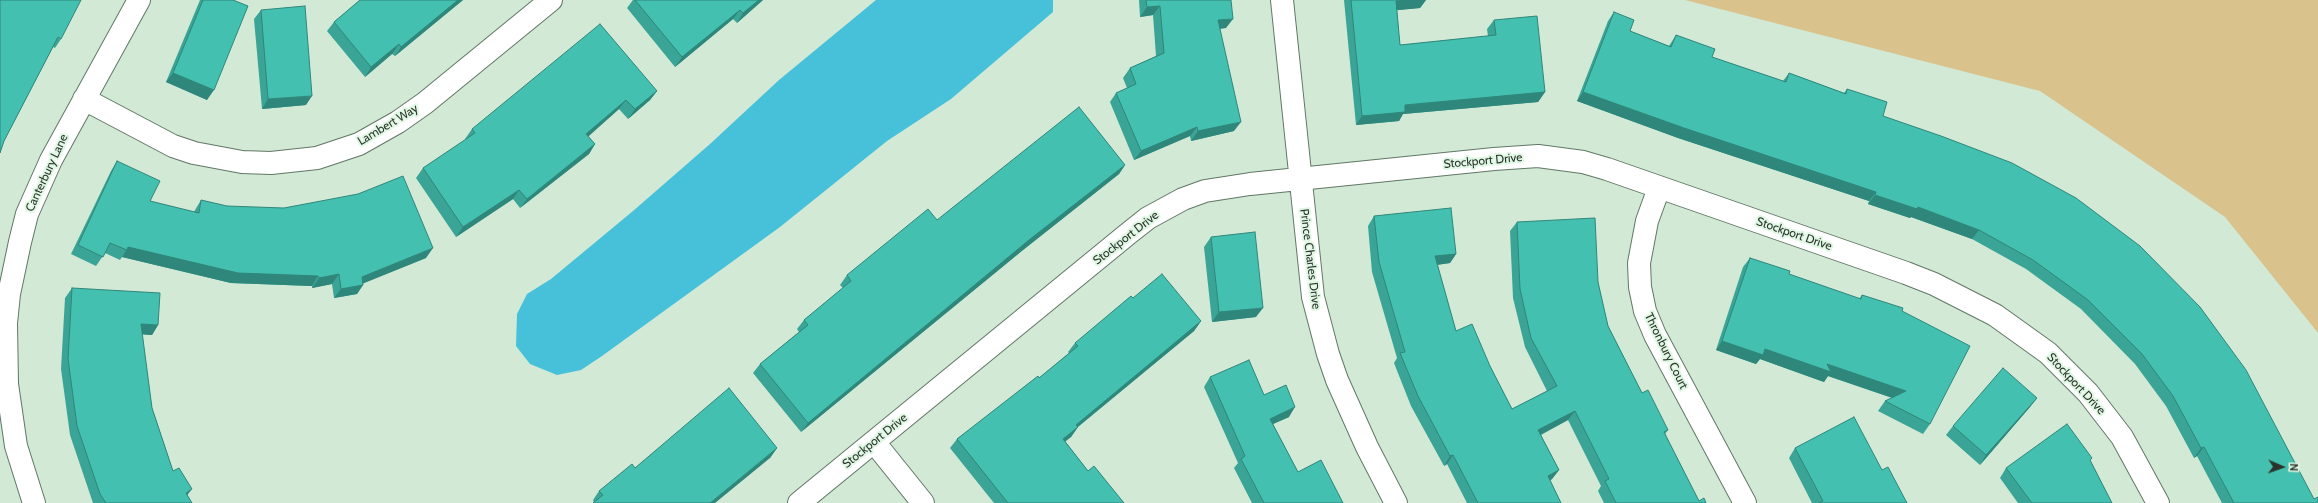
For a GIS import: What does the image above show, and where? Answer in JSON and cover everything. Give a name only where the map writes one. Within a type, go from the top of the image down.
[{"type":"street","name":"Canterbury Lane","points":[[34,503],[16,446],[7,384],[6,323],[9,294],[27,214],[51,160],[140,0]]},
{"type":"street","name":"Lambert Way","points":[[84,99],[173,146],[194,153],[242,162],[277,163],[317,158],[352,147],[379,134],[425,104],[551,0]]},
{"type":"street","name":"Prince Charles Drive","points":[[1282,0],[1313,297],[1328,354],[1366,447],[1396,503]]},
{"type":"street","name":"Stockport Drive","points":[[800,503],[1148,218],[1183,199],[1205,191],[1250,184],[1494,158],[1538,156],[1583,162],[1906,273],[1934,284],[1995,316],[2048,353],[2088,393],[2122,437],[2158,503]]},
{"type":"street","name":"Thronbury Court","points":[[1660,188],[1647,221],[1640,256],[1640,287],[1645,311],[1655,335],[1745,503]]},
{"type":"street","points":[[874,442],[923,503]]},
{"type":"shaded area","points":[[1685,0],[2318,0],[2318,333],[2225,217],[2040,91]]},
{"type":"water","points":[[876,0],[1053,0],[1053,12],[951,99],[887,141],[780,227],[602,356],[581,370],[557,375],[530,364],[516,346],[517,314],[527,294],[551,279],[633,211],[710,144],[779,80]]},
{"type":"building","points":[[0,0],[81,0],[61,39],[58,37],[4,141],[0,153]]},
{"type":"building","points":[[203,0],[233,0],[248,6],[214,90],[173,73]]},
{"type":"building","points":[[360,0],[458,0],[401,47],[399,44],[371,67],[334,22]]},
{"type":"building","points":[[635,0],[759,0],[743,13],[740,10],[682,57]]},
{"type":"building","points":[[1146,0],[1231,0],[1233,19],[1218,20],[1241,122],[1198,131],[1197,127],[1141,151],[1116,93],[1136,84],[1130,68],[1164,53],[1160,6],[1147,7]]},
{"type":"building","points":[[1351,0],[1409,0],[1396,1],[1400,45],[1496,35],[1494,20],[1537,16],[1545,92],[1405,105],[1405,112],[1362,116]]},
{"type":"building","points":[[305,6],[312,96],[268,99],[261,10]]},
{"type":"building","points":[[1614,12],[1634,20],[1630,31],[1671,47],[1676,35],[1715,49],[1712,57],[1786,82],[1789,73],[1846,94],[1847,89],[1887,102],[1883,116],[2012,163],[2076,198],[2140,246],[2200,307],[2246,370],[2314,499],[2318,497],[2318,503],[2234,503],[2204,447],[2201,448],[2173,396],[2142,354],[2088,300],[2033,260],[1979,230],[1918,207],[1917,209],[1875,195],[1876,192],[1684,128],[1583,92]]},
{"type":"building","points":[[600,24],[657,91],[635,109],[626,100],[586,134],[595,144],[527,199],[519,190],[463,227],[423,168],[475,133],[472,129]]},
{"type":"building","points":[[1079,107],[1125,165],[1029,240],[808,423],[760,364],[808,325],[804,320],[851,281],[847,275],[928,209],[937,220]]},
{"type":"building","points":[[117,161],[160,181],[150,201],[199,213],[201,200],[227,206],[284,208],[358,194],[403,176],[433,248],[362,277],[363,285],[341,289],[339,274],[319,278],[318,276],[238,273],[128,247],[127,250],[110,243],[103,257],[78,245]]},
{"type":"building","points":[[1451,208],[1456,254],[1435,256],[1456,331],[1472,324],[1490,366],[1512,409],[1557,386],[1531,338],[1520,289],[1517,222],[1595,218],[1598,282],[1608,326],[1642,393],[1648,390],[1668,430],[1664,432],[1699,501],[1704,498],[1706,503],[1616,503],[1605,481],[1609,479],[1575,411],[1538,430],[1559,470],[1548,476],[1561,503],[1478,503],[1453,455],[1450,456],[1418,396],[1400,353],[1405,352],[1379,262],[1374,216]]},
{"type":"building","points":[[1255,232],[1263,308],[1219,312],[1211,237]]},
{"type":"building","points":[[1750,258],[1790,271],[1789,274],[1861,299],[1862,295],[1903,308],[1902,311],[1970,346],[1930,424],[1885,401],[1906,391],[1827,364],[1831,372],[1765,349],[1763,355],[1722,341]]},
{"type":"building","points":[[1162,274],[1201,321],[1076,425],[1078,427],[1063,439],[1088,471],[1094,466],[1124,503],[1008,503],[957,439],[1038,376],[1039,378],[1078,346],[1075,343],[1131,296],[1133,298]]},
{"type":"building","points":[[72,288],[160,293],[158,325],[141,324],[152,408],[173,471],[179,468],[192,489],[186,493],[192,503],[106,503],[100,494],[77,426],[68,359]]},
{"type":"building","points":[[1249,360],[1264,395],[1286,385],[1295,407],[1270,419],[1298,472],[1321,460],[1343,503],[1264,503],[1241,459],[1245,456],[1210,377]]},
{"type":"building","points":[[2003,368],[2037,398],[1986,455],[1953,426]]},
{"type":"building","points":[[729,388],[777,448],[710,503],[593,503],[603,495],[599,491],[632,464],[635,468]]},
{"type":"building","points":[[1854,417],[1882,470],[1888,467],[1907,503],[1819,503],[1823,501],[1795,448]]},
{"type":"building","points":[[2067,424],[2092,458],[2090,460],[2112,503],[2032,503],[2006,468]]}]
